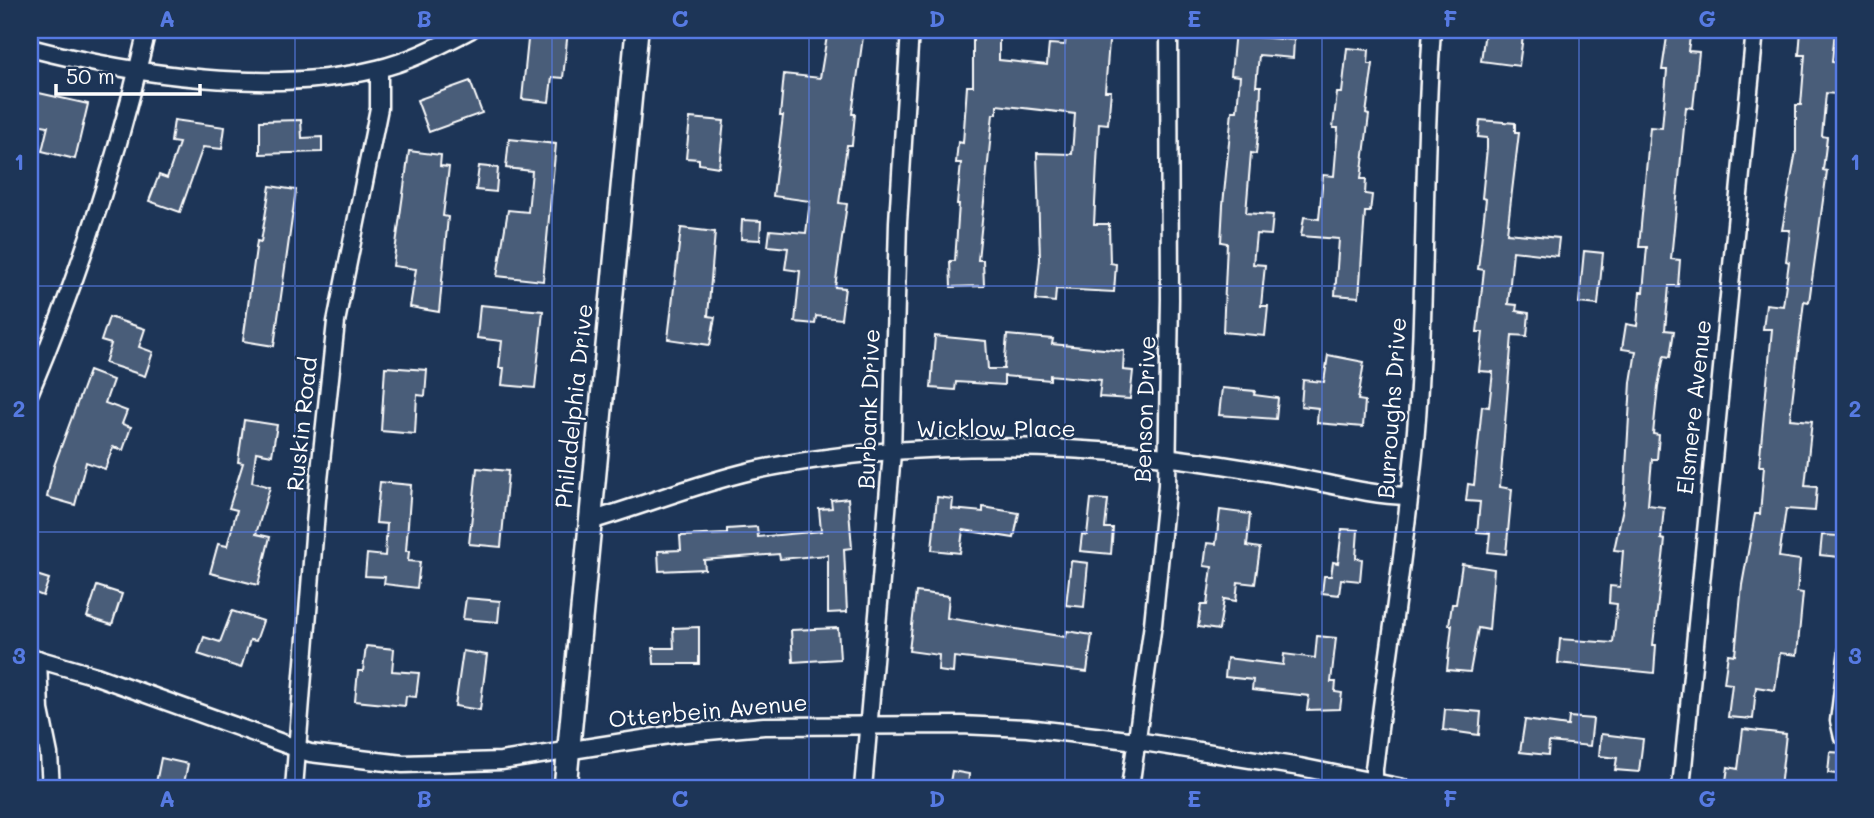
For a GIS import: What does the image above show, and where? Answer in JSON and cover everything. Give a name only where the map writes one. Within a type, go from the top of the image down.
[{"type":"main road","name":"Philadelphia Drive","points":[[565,788],[637,30]]},
{"type":"street","points":[[30,392],[61,317],[94,225],[139,68],[147,30]]},
{"type":"street","points":[[30,48],[210,79],[280,82],[323,79],[379,69],[470,30]]},
{"type":"street","name":"Burbank Drive","points":[[863,788],[892,453],[899,184],[910,30]]},
{"type":"street","name":"Benson Drive","points":[[1130,788],[1153,624],[1167,457],[1170,313],[1169,30]]},
{"type":"street","name":"Burroughs Drive","points":[[1374,785],[1415,444],[1423,314],[1432,30]]},
{"type":"street","name":"Elsmere Avenue","points":[[1681,788],[1755,30]]},
{"type":"street","name":"Ruskin Road","points":[[294,788],[317,499],[336,322],[379,108],[379,69]]},
{"type":"street","name":"Wicklow Place","points":[[590,522],[749,472],[822,458],[892,453],[1028,449],[1167,457],[1380,495],[1408,496]]},
{"type":"street","points":[[34,658],[49,754],[51,788]]},
{"type":"street","name":"Otterbein Avenue","points":[[34,658],[96,677],[298,749],[336,757],[429,765],[501,761],[676,734],[764,726],[1027,728],[1137,741],[1403,788]]},
{"type":"lane","points":[[1844,649],[1835,721],[1839,738],[1844,740]]},
{"type":"building","points":[[529,30],[568,30],[563,78],[552,77],[549,102],[522,99]]},
{"type":"building","points":[[828,30],[864,30],[852,114],[855,114],[852,145],[847,145],[839,203],[847,204],[835,287],[845,288],[841,319],[816,316],[815,324],[795,322],[800,271],[785,269],[788,248],[768,246],[770,230],[806,233],[810,201],[773,196],[783,116],[780,116],[784,74],[820,78]]},
{"type":"building","points":[[973,30],[999,30],[999,60],[1047,65],[1049,44],[1065,45],[1066,30],[1110,30],[1105,91],[1111,91],[1108,124],[1099,123],[1094,224],[1109,224],[1110,263],[1116,264],[1114,292],[1056,289],[1055,302],[1036,300],[1040,259],[1037,153],[1072,154],[1075,114],[997,105],[997,114],[993,114],[978,260],[983,260],[984,286],[951,287],[950,261],[955,261],[961,163],[956,163],[958,142],[963,143],[967,86],[973,86]]},
{"type":"building","points":[[1235,30],[1257,30],[1257,37],[1294,40],[1293,58],[1259,55],[1256,86],[1261,86],[1260,113],[1256,154],[1251,153],[1246,213],[1273,215],[1271,235],[1256,234],[1253,264],[1265,265],[1261,306],[1268,306],[1265,336],[1223,332],[1227,243],[1221,242],[1223,205],[1232,111],[1237,111],[1240,76],[1231,75]]},
{"type":"building","points":[[1668,30],[1691,30],[1688,51],[1699,52],[1693,108],[1686,107],[1671,259],[1680,260],[1678,286],[1669,286],[1665,330],[1674,331],[1670,357],[1664,356],[1653,434],[1659,435],[1657,459],[1652,459],[1648,505],[1664,507],[1661,539],[1665,540],[1653,645],[1656,645],[1654,673],[1558,663],[1560,639],[1613,643],[1617,604],[1609,603],[1610,586],[1620,587],[1623,551],[1614,550],[1624,503],[1631,382],[1636,351],[1622,349],[1626,324],[1637,326],[1640,292],[1643,292],[1647,247],[1639,247],[1650,127],[1662,128],[1667,70],[1662,70]]},
{"type":"building","points":[[1801,30],[1835,30],[1832,62],[1838,63],[1835,94],[1826,93],[1822,136],[1827,137],[1823,170],[1827,171],[1809,302],[1804,301],[1790,419],[1812,421],[1805,486],[1817,487],[1815,511],[1786,509],[1779,557],[1800,560],[1797,592],[1803,593],[1797,655],[1780,653],[1775,690],[1756,687],[1753,719],[1728,717],[1732,684],[1724,683],[1728,654],[1735,655],[1742,585],[1755,514],[1760,514],[1764,466],[1759,466],[1772,329],[1763,329],[1766,304],[1783,306],[1789,262],[1786,261],[1790,230],[1782,230],[1796,151],[1796,105],[1801,105],[1805,55],[1799,55]]},
{"type":"building","points":[[1485,31],[1523,36],[1519,66],[1481,61]]},
{"type":"building","points":[[1347,48],[1369,50],[1368,64],[1373,64],[1361,179],[1366,179],[1365,194],[1372,195],[1370,212],[1365,212],[1359,297],[1335,295],[1339,239],[1301,236],[1304,217],[1319,219],[1323,175],[1334,176],[1338,128],[1333,128],[1337,93],[1342,93]]},
{"type":"building","points":[[470,81],[482,113],[429,132],[417,100]]},
{"type":"building","points":[[30,91],[88,104],[75,159],[42,151],[48,126],[30,123]]},
{"type":"building","points":[[690,118],[724,121],[719,167],[699,164],[699,159],[686,158]]},
{"type":"building","points":[[174,120],[225,127],[222,149],[203,147],[180,212],[149,201],[159,175],[167,178],[179,143],[171,142]]},
{"type":"building","points":[[301,120],[302,138],[322,137],[322,152],[260,154],[260,121]]},
{"type":"building","points":[[1480,120],[1515,123],[1515,133],[1519,133],[1507,233],[1559,238],[1557,256],[1513,251],[1508,304],[1517,305],[1516,311],[1529,313],[1527,336],[1512,335],[1500,487],[1512,489],[1506,554],[1488,552],[1490,533],[1477,532],[1480,502],[1466,501],[1468,484],[1474,485],[1482,406],[1489,407],[1493,372],[1479,371],[1483,332],[1477,332],[1484,270],[1478,269],[1486,199],[1482,198],[1487,148],[1487,138],[1478,137]]},
{"type":"building","points":[[509,139],[556,144],[543,281],[497,276],[508,210],[528,212],[532,171],[506,168]]},
{"type":"building","points":[[409,151],[441,155],[440,166],[449,167],[443,216],[448,217],[439,312],[410,307],[416,269],[393,266]]},
{"type":"building","points":[[479,166],[498,168],[496,192],[476,190]]},
{"type":"building","points":[[270,186],[296,190],[274,346],[243,341],[257,241],[261,242]]},
{"type":"building","points":[[742,220],[761,221],[760,240],[741,239]]},
{"type":"building","points":[[681,228],[715,232],[708,316],[715,317],[710,345],[668,339]]},
{"type":"building","points":[[1584,251],[1603,253],[1598,305],[1579,303]]},
{"type":"building","points":[[480,305],[543,311],[535,388],[502,385],[504,368],[499,368],[502,341],[477,338]]},
{"type":"building","points":[[109,317],[145,329],[139,347],[153,352],[145,376],[105,363],[111,344],[101,341]]},
{"type":"building","points":[[1007,335],[1053,339],[1052,344],[1124,351],[1123,370],[1133,371],[1130,399],[1099,397],[1101,380],[1050,375],[1050,380],[1004,376],[1004,385],[956,382],[955,390],[931,388],[935,336],[986,341],[988,369],[1004,369]]},
{"type":"building","points":[[1328,355],[1364,362],[1358,400],[1365,401],[1363,427],[1317,423],[1318,408],[1301,406],[1303,380],[1324,382]]},
{"type":"building","points":[[385,367],[427,370],[425,396],[417,395],[415,434],[381,431]]},
{"type":"building","points":[[89,371],[113,380],[105,403],[127,411],[122,424],[131,427],[123,450],[113,447],[105,469],[86,462],[75,505],[47,497],[54,466]]},
{"type":"building","points":[[1222,388],[1255,391],[1254,395],[1278,398],[1276,419],[1219,415]]},
{"type":"building","points":[[244,420],[277,425],[272,455],[256,452],[252,482],[270,487],[256,534],[270,537],[258,585],[210,573],[218,544],[227,546],[237,510],[229,508],[243,463],[238,462]]},
{"type":"building","points":[[477,468],[508,471],[501,547],[469,544]]},
{"type":"building","points":[[380,482],[411,485],[406,551],[409,551],[408,561],[420,562],[417,588],[384,584],[385,577],[365,576],[367,554],[385,556],[387,524],[376,523]]},
{"type":"building","points":[[937,497],[953,499],[952,509],[983,512],[983,507],[1019,513],[1014,538],[963,530],[960,553],[932,550]]},
{"type":"building","points":[[848,498],[852,548],[844,549],[847,612],[828,613],[828,555],[780,559],[779,554],[704,560],[705,569],[659,571],[658,551],[681,550],[680,536],[727,534],[727,529],[757,527],[758,537],[821,531],[819,509],[832,508],[831,500]]},
{"type":"building","points":[[1091,499],[1108,500],[1105,528],[1113,528],[1111,554],[1080,551],[1082,534],[1087,535]]},
{"type":"building","points":[[1220,510],[1250,514],[1247,546],[1260,548],[1255,584],[1238,582],[1236,601],[1224,599],[1219,630],[1198,627],[1201,605],[1207,605],[1212,567],[1204,566],[1207,543],[1216,544]]},
{"type":"building","points":[[1342,529],[1358,530],[1356,558],[1362,559],[1360,581],[1341,579],[1339,595],[1322,593],[1324,576],[1331,576],[1333,562],[1338,563]]},
{"type":"building","points":[[1822,535],[1840,536],[1839,557],[1820,555]]},
{"type":"building","points":[[1071,561],[1088,563],[1084,607],[1066,605]]},
{"type":"building","points":[[1462,564],[1494,569],[1489,630],[1478,628],[1470,672],[1447,670],[1452,625],[1449,625],[1452,604],[1456,604]]},
{"type":"building","points":[[30,573],[49,579],[43,596],[30,591]]},
{"type":"building","points":[[97,586],[122,594],[112,625],[87,617]]},
{"type":"building","points":[[916,592],[949,596],[947,618],[1066,637],[1067,631],[1092,635],[1087,672],[954,657],[953,673],[938,671],[939,655],[909,651]]},
{"type":"building","points":[[466,598],[500,601],[498,622],[463,619]]},
{"type":"building","points":[[232,611],[263,621],[256,641],[250,640],[241,668],[198,654],[204,637],[220,642]]},
{"type":"building","points":[[699,627],[699,664],[654,664],[653,648],[674,648],[673,628]]},
{"type":"building","points":[[838,628],[840,659],[793,662],[791,630]]},
{"type":"building","points":[[1317,636],[1336,638],[1331,682],[1336,682],[1335,692],[1342,693],[1340,709],[1307,710],[1309,696],[1252,690],[1253,680],[1225,677],[1227,658],[1283,665],[1284,654],[1315,658]]},
{"type":"building","points":[[366,646],[394,649],[392,671],[419,673],[416,697],[406,696],[405,706],[355,701],[358,671],[363,671]]},
{"type":"building","points":[[463,651],[487,655],[480,710],[455,706]]},
{"type":"building","points":[[1445,709],[1481,712],[1479,735],[1443,730]]},
{"type":"building","points":[[1569,717],[1593,719],[1590,746],[1549,742],[1548,755],[1520,752],[1525,720],[1568,726]]},
{"type":"building","points":[[1743,729],[1786,734],[1780,788],[1725,788],[1728,767],[1738,769]]},
{"type":"building","points":[[1601,734],[1643,739],[1639,772],[1615,770],[1617,758],[1599,756]]},
{"type":"building","points":[[1830,752],[1844,753],[1844,775],[1828,773]]},
{"type":"building","points":[[161,758],[188,764],[183,788],[155,788]]},
{"type":"building","points":[[952,771],[969,774],[968,788],[949,788]]}]
